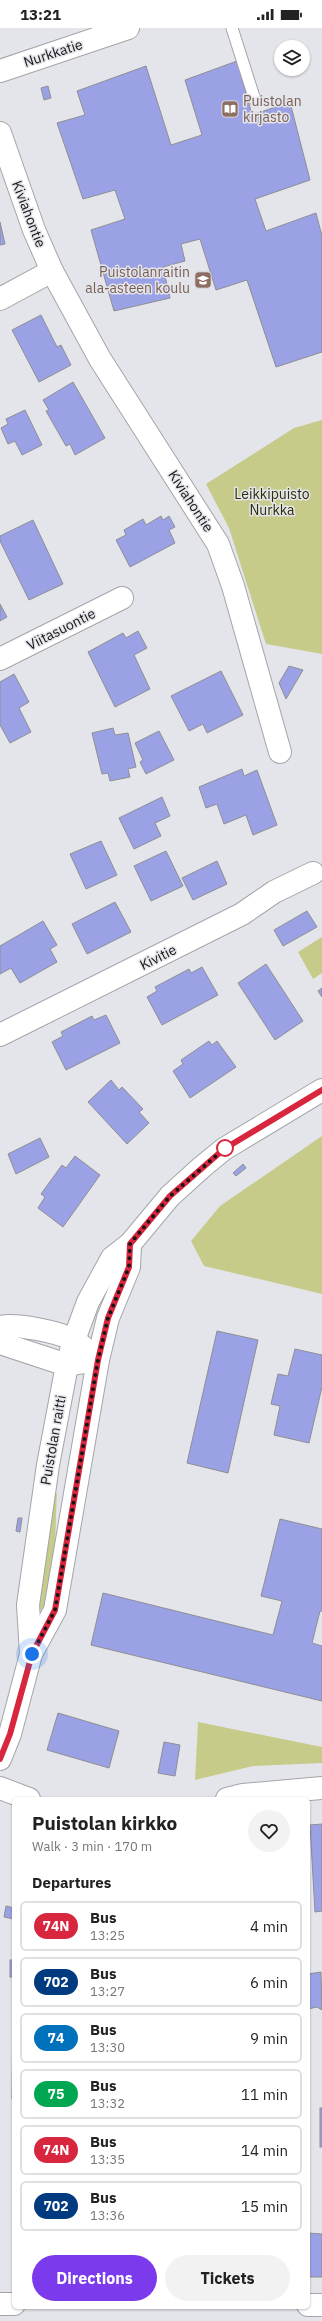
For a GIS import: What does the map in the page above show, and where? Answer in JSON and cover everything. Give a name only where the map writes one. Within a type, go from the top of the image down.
[{"type":"street","name":"Nurkkatie","points":[[0,71],[128,28]]},
{"type":"street","name":"Kiviahontie","points":[[0,133],[34,230],[52,271],[100,359],[212,533],[233,586],[280,752]]},
{"type":"street","points":[[0,299],[52,271]]},
{"type":"street","name":"Viitasuontie","points":[[0,659],[122,598]]},
{"type":"street","name":"Kivitie","points":[[0,1035],[237,917],[274,892],[313,873]]},
{"type":"street","name":"Puistolan raitti","points":[[32,1654],[28,1606],[48,1465],[67,1365],[74,1340],[88,1302],[112,1258],[130,1244],[170,1196],[207,1162],[224,1149],[322,1090]]},
{"type":"street","name":"Puistolan raitti","points":[[0,1759],[10,1734],[32,1654],[55,1610],[98,1360],[108,1318],[129,1267],[130,1244]]},
{"type":"street","points":[[0,1327],[8,1325],[34,1329],[74,1340],[98,1360]]},
{"type":"street","points":[[0,1342],[67,1365],[98,1360]]},
{"type":"street","points":[[0,1788],[24,1797]]},
{"type":"street","points":[[235,1797],[322,1788]]},
{"type":"street","points":[[0,2304],[12,2304]]},
{"type":"street","points":[[310,2305],[322,2305]]},
{"type":"lane","points":[[232,28],[255,100]]},
{"type":"green space","name":"Leikkipuisto Nurkka","points":[[322,420],[322,654],[266,644],[229,528],[206,484],[294,428]]},
{"type":"green space","points":[[322,937],[322,973],[313,979],[298,952]]},
{"type":"green space","points":[[322,1136],[322,1294],[204,1266],[191,1241],[220,1206]]},
{"type":"green space","points":[[52,1493],[57,1493],[53,1571],[47,1600],[42,1610],[38,1609]]},
{"type":"green space","points":[[198,1722],[322,1747],[322,1763],[253,1766],[195,1780]]},
{"type":"building","points":[[237,61],[252,115],[290,102],[310,180],[255,199],[266,231],[316,213],[322,236],[322,352],[276,367],[247,280],[216,290],[200,239],[181,244],[185,261],[163,267],[170,298],[114,311],[91,230],[125,219],[115,190],[83,199],[57,123],[85,115],[77,91],[146,66],[171,145],[202,135],[185,80]]},
{"type":"building","points":[[48,86],[51,98],[44,100],[41,88]]},
{"type":"building","points":[[0,222],[5,244],[0,245]]},
{"type":"building","points":[[41,315],[57,347],[61,345],[71,365],[39,382],[12,330]]},
{"type":"building","points":[[73,382],[105,438],[75,455],[70,444],[66,446],[46,411],[49,410],[43,400]]},
{"type":"building","points":[[25,410],[42,445],[22,455],[15,441],[8,444],[1,428],[8,424],[6,419]]},
{"type":"building","points":[[161,516],[163,520],[169,516],[175,527],[169,530],[175,543],[130,567],[116,540],[126,535],[124,530],[143,519],[146,525]]},
{"type":"building","points":[[33,520],[63,584],[29,600],[0,541],[0,536]]},
{"type":"building","points":[[0,604],[7,617],[0,621]]},
{"type":"building","points":[[138,631],[147,648],[134,655],[150,689],[115,707],[88,652],[123,633],[126,638]]},
{"type":"building","points":[[289,666],[303,670],[286,699],[279,683]]},
{"type":"building","points":[[221,671],[243,715],[207,733],[203,724],[189,731],[171,696]]},
{"type":"building","points":[[14,674],[29,702],[19,708],[31,732],[10,743],[0,725],[0,682]]},
{"type":"building","points":[[113,728],[115,735],[128,733],[136,767],[128,769],[130,777],[110,781],[108,773],[102,774],[92,733]]},
{"type":"building","points":[[159,731],[174,760],[146,774],[140,762],[143,760],[135,743]]},
{"type":"building","points":[[242,769],[244,776],[257,770],[277,825],[253,835],[246,815],[224,824],[217,804],[206,808],[199,787]]},
{"type":"building","points":[[162,797],[170,816],[155,823],[161,836],[134,849],[119,818]]},
{"type":"building","points":[[101,841],[117,875],[86,889],[70,854]]},
{"type":"building","points":[[166,851],[183,886],[151,901],[134,866]]},
{"type":"building","points":[[217,861],[227,884],[193,900],[182,878]]},
{"type":"building","points":[[115,902],[131,932],[87,954],[72,924]]},
{"type":"building","points":[[307,911],[317,927],[283,946],[274,930]]},
{"type":"building","points":[[43,921],[57,945],[50,949],[57,962],[20,983],[11,968],[0,974],[0,946]]},
{"type":"building","points":[[266,964],[303,1021],[275,1040],[238,983]]},
{"type":"building","points":[[202,967],[218,995],[162,1025],[147,997],[157,991],[155,987],[189,969],[191,973]]},
{"type":"building","points":[[322,988],[322,997],[318,991]]},
{"type":"building","points":[[106,1015],[120,1043],[66,1070],[52,1042],[63,1036],[61,1032],[92,1016],[94,1020]]},
{"type":"building","points":[[209,1041],[212,1045],[217,1041],[236,1067],[190,1098],[173,1071],[183,1064],[181,1060]]},
{"type":"building","points":[[111,1080],[119,1090],[122,1087],[143,1109],[139,1112],[149,1123],[127,1144],[88,1102]]},
{"type":"building","points":[[40,1138],[49,1157],[16,1174],[8,1154]]},
{"type":"building","points":[[75,1156],[100,1175],[63,1227],[38,1208],[45,1197],[41,1194],[62,1165],[66,1168]]},
{"type":"building","points":[[243,1164],[246,1168],[236,1176],[233,1173]]},
{"type":"building","points":[[217,1331],[258,1340],[228,1473],[187,1463]]},
{"type":"building","points":[[295,1349],[322,1355],[322,1387],[309,1443],[274,1435],[280,1406],[271,1404],[278,1374],[288,1376]]},
{"type":"building","points":[[18,1518],[22,1518],[20,1532],[16,1531]]},
{"type":"building","points":[[280,1519],[322,1529],[322,1611],[320,1611],[312,1643],[322,1646],[322,1701],[91,1645],[103,1593],[273,1635],[282,1601],[261,1596]]},
{"type":"building","points":[[58,1713],[119,1731],[109,1768],[47,1750]]},
{"type":"building","points":[[164,1742],[180,1745],[175,1776],[158,1773]]},
{"type":"building","points":[[322,1824],[322,1911],[315,1912],[310,1825]]},
{"type":"building","points":[[6,1906],[12,1908],[12,1919],[4,1917]]},
{"type":"building","points":[[10,1960],[12,1960],[12,1977],[10,1977]]},
{"type":"building","points":[[321,1972],[322,2010],[317,2007],[310,2009],[310,1974]]},
{"type":"building","points":[[320,2108],[322,2108],[322,2147],[320,2147]]},
{"type":"building","points":[[310,2233],[322,2234],[322,2277],[310,2277]]},
{"type":"bus line","name":"74N","points":[[0,1759],[10,1734],[32,1654],[55,1610],[98,1360],[108,1318],[129,1267],[130,1244],[146,1222],[170,1196],[224,1149],[284,1111],[322,1090]]},
{"type":"place","name":"Puistolan kirjasto","points":[[230,109]]},
{"type":"place","name":"Puistolanraitin ala-asteen koulu","points":[[203,280]]},
{"type":"route","points":[[32,1654],[55,1610],[98,1360],[108,1318],[129,1267],[130,1244],[146,1222],[170,1196],[225,1148]]}]
